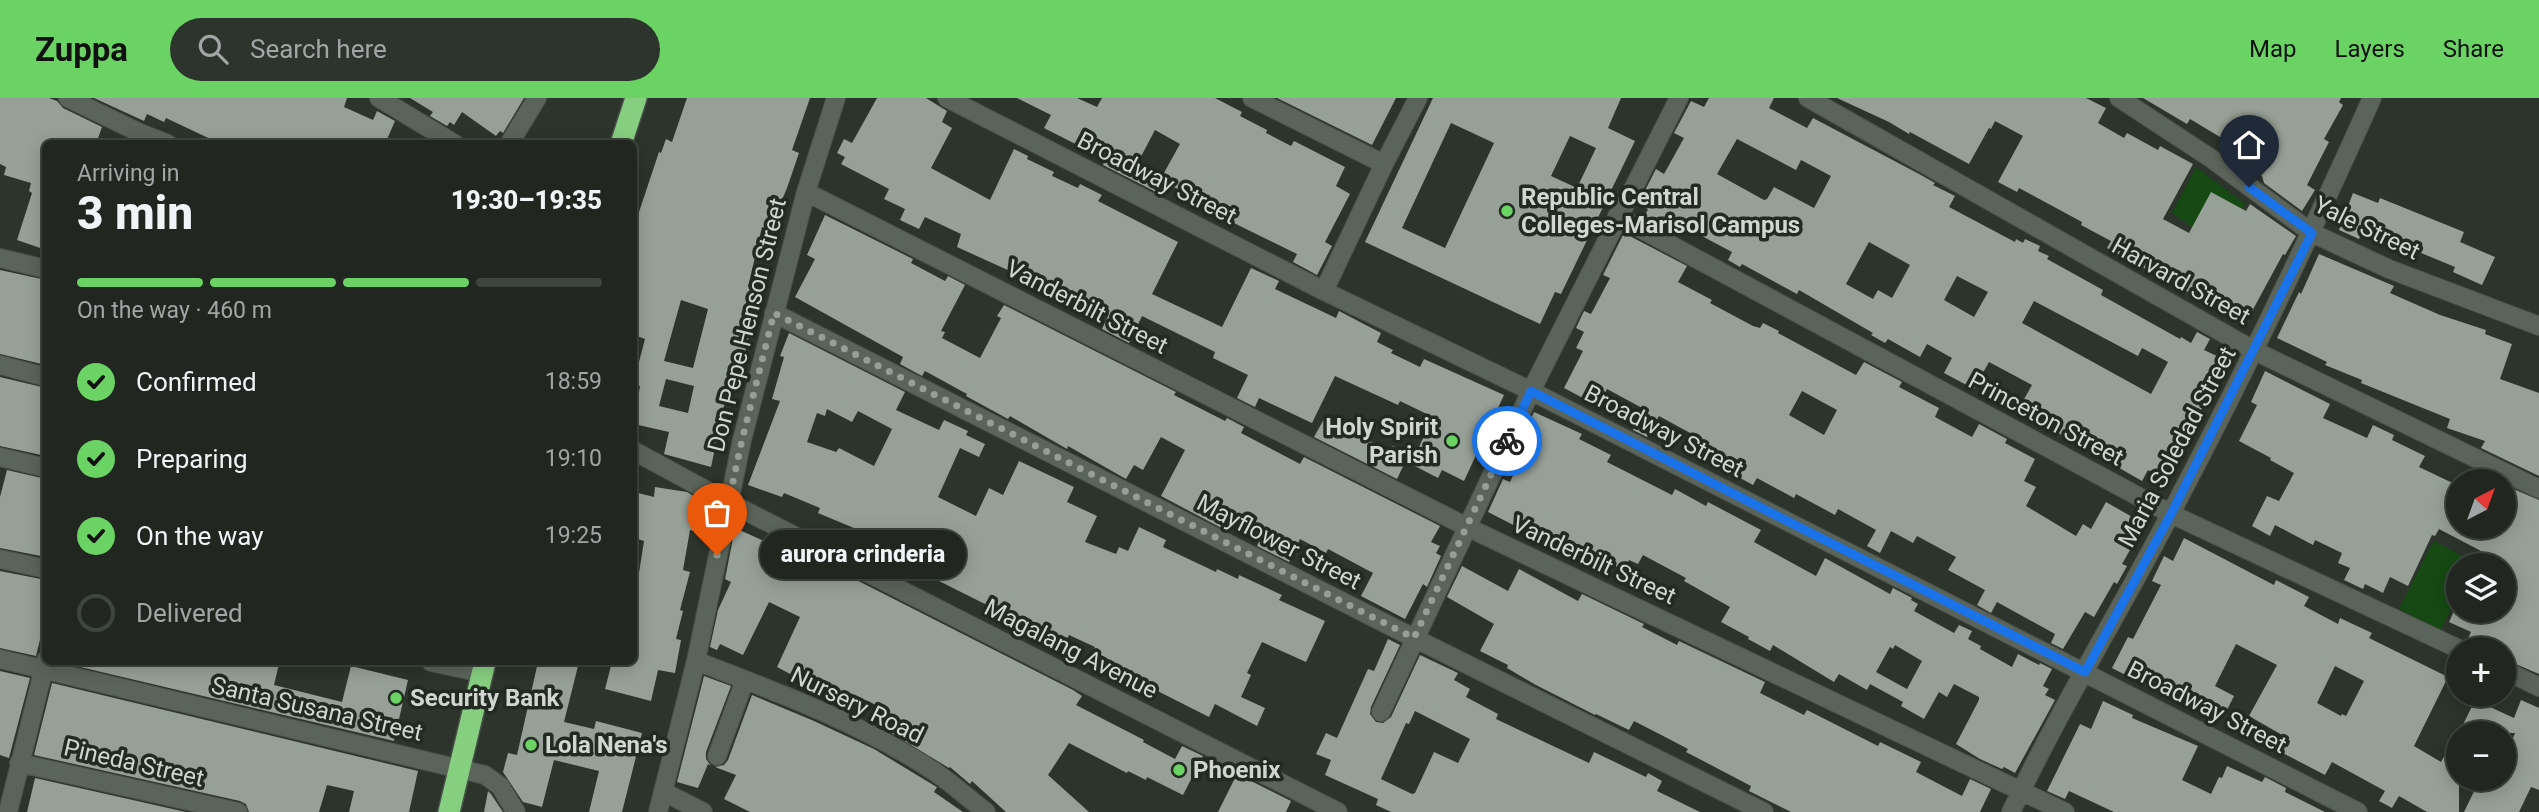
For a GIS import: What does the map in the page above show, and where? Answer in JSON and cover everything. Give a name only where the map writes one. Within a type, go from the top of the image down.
[{"type":"highway","points":[[622,140],[636,98]]},
{"type":"highway","points":[[449,812],[484,667]]},
{"type":"street","points":[[68,98],[158,140]]},
{"type":"street","points":[[379,98],[449,140]]},
{"type":"street","points":[[511,140],[537,98]]},
{"type":"street","name":"Don Pepe Henson Street","points":[[659,812],[696,661],[728,502],[774,313],[806,192],[836,98]]},
{"type":"street","name":"Broadway Street","points":[[947,98],[1324,291],[1531,391],[2358,812]]},
{"type":"street","points":[[1252,98],[1384,164]]},
{"type":"street","points":[[1324,291],[1418,98]]},
{"type":"street","points":[[1381,712],[1531,391],[1617,216],[1679,98]]},
{"type":"street","name":"Harvard Street","points":[[1808,98],[2255,351],[2539,489]]},
{"type":"street","name":"Yale Street","points":[[2119,98],[2212,159],[2312,233],[2389,269],[2539,327]]},
{"type":"street","name":"Maria Soledad Street","points":[[2011,812],[2255,351],[2312,233],[2372,98]]},
{"type":"street","name":"Vanderbilt Street","points":[[806,192],[1467,527],[2065,812]]},
{"type":"street","name":"Princeton Street","points":[[1617,216],[2171,514],[2446,643]]},
{"type":"street","points":[[0,258],[42,268]]},
{"type":"street","name":"Mayflower Street","points":[[774,313],[1414,638],[1764,812]]},
{"type":"street","points":[[0,365],[42,376]]},
{"type":"street","name":"Magalang Avenue","points":[[637,453],[728,502],[1338,812]]},
{"type":"street","points":[[0,457],[42,467]]},
{"type":"street","points":[[0,559],[42,568]]},
{"type":"street","name":"Santa Susana Street","points":[[0,659],[42,665]]},
{"type":"street","name":"Nursery Road","points":[[696,661],[873,736],[935,772],[986,812]]},
{"type":"street","points":[[8,812],[44,665]]},
{"type":"street","name":"Santa Susana Street","points":[[44,665],[459,768],[494,780],[516,812]]},
{"type":"street","points":[[463,665],[484,667]]},
{"type":"street","points":[[2516,676],[2539,687]]},
{"type":"street","points":[[717,756],[745,680]]},
{"type":"street","name":"Pineda Street","points":[[19,763],[238,812]]},
{"type":"street","points":[[664,792],[703,812]]},
{"type":"green space","points":[[2196,167],[2245,204],[2221,247],[2172,213]]},
{"type":"green space","points":[[2434,541],[2456,553],[2446,553],[2446,619],[2440,631],[2399,609]]},
{"type":"building","points":[[0,98],[49,98],[102,127],[97,140],[42,140],[42,249],[17,240],[32,193],[29,191],[31,183],[4,175],[6,167],[0,164]]},
{"type":"building","points":[[94,98],[347,98],[344,107],[373,120],[377,111],[395,121],[387,140],[213,140],[166,118],[164,122],[147,114],[144,121]]},
{"type":"building","points":[[410,98],[524,98],[503,133],[500,131],[496,136],[462,112],[454,125],[450,122],[447,126],[430,116],[433,112]]},
{"type":"building","points":[[687,98],[810,98],[792,150],[799,153],[787,188],[769,230],[762,227],[748,287],[759,290],[739,377],[734,376],[730,394],[727,393],[711,467],[664,454],[669,432],[637,425],[640,386],[637,386],[637,370],[645,339],[637,336],[637,218],[666,139],[672,142]],"holes":[[[681,300],[708,309],[693,368],[664,361]],[[666,379],[694,386],[688,413],[659,406]]]},
{"type":"building","points":[[877,98],[926,98],[947,111],[942,122],[952,128],[931,168],[990,200],[1014,149],[1028,156],[1027,159],[1054,172],[1052,176],[1078,188],[1080,184],[1102,195],[1098,201],[1178,242],[1152,294],[1222,327],[1251,268],[1279,281],[1275,289],[1336,318],[1339,311],[1381,333],[1377,342],[1393,350],[1391,353],[1420,367],[1424,359],[1504,395],[1464,481],[1442,470],[1438,478],[1411,464],[1433,417],[1400,401],[1398,405],[1335,376],[1312,423],[1259,398],[1255,407],[1237,398],[1248,375],[1213,358],[1215,352],[1142,316],[1129,343],[1102,329],[1109,314],[1074,297],[1072,301],[1044,288],[1047,280],[1015,265],[1012,272],[957,247],[961,234],[925,217],[919,229],[900,220],[905,209],[884,199],[889,189],[841,164],[845,157],[837,153],[844,139],[852,143]]},
{"type":"building","points":[[1017,98],[1077,98],[1097,107],[1102,98],[1215,98],[1242,112],[1240,116],[1267,130],[1266,133],[1291,146],[1294,141],[1345,167],[1336,186],[1350,194],[1325,242],[1332,246],[1317,275],[1293,262],[1297,254],[1195,204],[1197,199],[1160,180],[1180,144],[1155,130],[1135,168],[1161,182],[1156,192],[1103,165],[1105,159],[1044,128],[1051,115]]},
{"type":"building","points":[[1277,98],[1396,98],[1372,145]]},
{"type":"building","points":[[1433,98],[1621,98],[1608,128],[1635,141],[1561,294],[1555,292],[1540,324],[1365,242]],"holes":[[[1451,123],[1494,143],[1445,248],[1402,228]],[[1570,136],[1596,148],[1577,188],[1551,176]]]},
{"type":"building","points":[[1709,98],[1774,98],[1769,108],[1807,128],[1813,118],[1921,175],[1935,183],[1933,185],[1955,196],[1949,207],[2015,242],[2016,239],[2023,243],[2025,239],[2040,246],[2038,251],[2049,256],[2047,259],[2103,290],[2101,295],[2180,339],[2181,337],[2191,343],[2197,332],[2210,339],[2204,350],[2221,358],[2215,368],[2223,373],[2201,410],[2198,408],[2168,463],[2174,467],[2167,480],[2148,470],[2142,481],[2018,410],[2032,385],[1989,362],[1974,389],[1944,373],[1952,358],[1927,344],[1920,357],[1888,339],[1885,343],[1871,335],[1873,333],[1799,290],[1797,294],[1742,264],[1740,267],[1728,260],[1732,252],[1683,226],[1678,236],[1644,218],[1648,209],[1638,204],[1656,169],[1664,174],[1684,138],[1674,133],[1691,101],[1704,107]],"holes":[[[1737,139],[1796,170],[1801,160],[1831,176],[1814,208],[1774,187],[1764,200],[1717,174]],[[1869,242],[1910,265],[1892,298],[1878,290],[1873,299],[1846,284]],[[1957,276],[1988,292],[1974,317],[1944,300]],[[2034,301],[2138,356],[2142,348],[2168,362],[2151,394],[2022,323]]]},
{"type":"building","points":[[1837,98],[2086,98],[2106,108],[2098,123],[2124,138],[2127,133],[2158,150],[2160,146],[2193,164],[2163,219],[2189,233],[2211,192],[2246,211],[2250,204],[2296,236],[2285,255],[2283,254],[2250,315],[2228,303],[2223,311],[2107,248],[2111,241],[2081,225],[2082,222],[2019,188],[2017,192],[1998,182],[2023,136],[1995,121],[1969,164],[1910,132],[1909,134]]},
{"type":"building","points":[[2143,98],[2341,98],[2339,102],[2343,105],[2324,139],[2329,142],[2307,185],[2315,190],[2302,211],[2264,183],[2262,176],[2239,160],[2245,152],[2190,119],[2187,124]]},
{"type":"building","points":[[2353,193],[2378,203],[2380,198],[2464,232],[2460,242],[2495,257],[2482,285],[2453,272],[2455,267],[2363,229],[2359,239],[2339,230]]},
{"type":"building","points":[[825,215],[913,259],[911,263],[945,281],[948,276],[965,285],[941,331],[945,332],[942,338],[980,358],[1001,318],[997,316],[1004,305],[1176,392],[1174,395],[1225,421],[1227,418],[1244,427],[1241,433],[1300,464],[1304,457],[1440,526],[1431,542],[1440,546],[1436,553],[1441,556],[1427,587],[1423,584],[1405,619],[1361,596],[1373,573],[1328,549],[1326,553],[1300,539],[1289,562],[1257,546],[1260,540],[1233,525],[1229,532],[1161,496],[1185,450],[1161,437],[1143,470],[1134,465],[1126,479],[1010,416],[1008,419],[925,371],[922,376],[900,364],[903,357],[795,297],[815,259],[807,255]]},
{"type":"building","points":[[1624,233],[1687,266],[1678,282],[1712,300],[1710,303],[1753,326],[1760,328],[1763,323],[1856,375],[1864,362],[1902,382],[1899,387],[1939,408],[1935,417],[1972,437],[1979,424],[2007,439],[2005,443],[2035,459],[2024,481],[2036,487],[2026,506],[2076,536],[2083,524],[2091,529],[2106,502],[2134,518],[2119,544],[2130,550],[2122,564],[2127,566],[2117,584],[2114,582],[2094,617],[2085,612],[2063,649],[2051,643],[2055,634],[1997,602],[1991,613],[1977,605],[1985,590],[1948,570],[1956,557],[1917,536],[1913,543],[1891,531],[1880,553],[1867,546],[1876,530],[1838,509],[1835,515],[1796,494],[1794,498],[1757,478],[1753,485],[1722,468],[1725,464],[1687,443],[1692,434],[1659,416],[1647,437],[1633,430],[1644,409],[1607,389],[1598,406],[1564,388],[1583,351],[1576,348],[1584,332],[1576,328],[1584,311],[1591,314],[1610,278],[1603,275]],"holes":[[[1802,391],[1837,410],[1824,435],[1789,415]]]},
{"type":"building","points":[[2319,254],[2394,286],[2390,293],[2440,315],[2486,330],[2485,334],[2512,344],[2500,379],[2539,393],[2539,476],[2481,448],[2485,441],[2447,428],[2450,419],[2361,383],[2362,380],[2325,365],[2327,362],[2277,338]]},
{"type":"building","points":[[0,270],[42,279],[42,364],[0,354]]},
{"type":"building","points":[[789,333],[905,392],[896,410],[939,430],[944,420],[968,431],[966,435],[985,444],[979,457],[960,448],[938,497],[976,516],[989,488],[1003,495],[1019,461],[1074,487],[1067,502],[1097,516],[1085,542],[1116,554],[1119,547],[1128,551],[1139,527],[1166,540],[1163,547],[1216,572],[1217,569],[1238,579],[1239,575],[1282,595],[1279,600],[1325,621],[1306,662],[1262,642],[1247,673],[1251,675],[1241,697],[1265,708],[1257,726],[1215,704],[1209,717],[1116,670],[1118,664],[1093,651],[1095,647],[1069,635],[1065,644],[1039,631],[1037,634],[1011,621],[1013,618],[857,540],[861,531],[818,513],[820,508],[784,493],[782,497],[748,485],[780,401],[772,399],[784,357],[780,356]],"holes":[[[827,409],[852,422],[858,411],[892,429],[874,466],[839,448],[836,452],[807,442],[817,413],[825,416]]]},
{"type":"building","points":[[2265,371],[2330,404],[2323,418],[2367,438],[2373,425],[2394,435],[2392,440],[2425,456],[2419,467],[2446,480],[2446,533],[2439,529],[2435,536],[2432,535],[2408,586],[2390,577],[2383,593],[2365,584],[2363,589],[2344,580],[2350,568],[2338,563],[2342,553],[2315,540],[2313,545],[2275,525],[2270,536],[2252,526],[2267,496],[2279,501],[2294,473],[2239,441],[2257,405],[2251,402]]},
{"type":"building","points":[[0,377],[42,387],[42,455],[0,446]]},
{"type":"building","points":[[1534,412],[1582,434],[1579,439],[1611,455],[1607,462],[1672,495],[1675,489],[1706,506],[1708,502],[1761,530],[1754,542],[1816,576],[1825,558],[1890,594],[1893,588],[1912,598],[1911,600],[1918,604],[1914,611],[1954,633],[1959,625],[1972,631],[1968,639],[2012,667],[2018,654],[2052,669],[2043,686],[2049,689],[2045,695],[2055,700],[2015,773],[1980,759],[1956,744],[1979,697],[1954,684],[1947,697],[1939,692],[1924,719],[1901,706],[1903,702],[1870,684],[1867,690],[1839,674],[1834,682],[1773,645],[1770,651],[1748,639],[1749,637],[1721,622],[1730,607],[1684,581],[1686,578],[1643,555],[1638,564],[1629,560],[1624,570],[1571,545],[1568,553],[1488,512],[1503,479],[1510,482],[1528,443],[1521,440]],"holes":[[[1895,645],[1922,661],[1907,689],[1876,672],[1890,647],[1893,649]]]},
{"type":"building","points":[[1324,419],[1390,451],[1392,446],[1409,454],[1397,479],[1314,437]]},
{"type":"building","points":[[7,470],[42,478],[42,556],[0,548],[0,497]]},
{"type":"building","points":[[655,487],[687,492],[700,500],[695,531],[690,530],[683,570],[690,572],[680,610],[683,611],[676,639],[681,640],[675,673],[658,670],[651,701],[605,689],[611,665],[637,665],[637,579],[644,541],[637,539],[637,493],[654,497]]},
{"type":"building","points":[[2516,490],[2539,500],[2539,674],[2516,664],[2516,637],[2469,637],[2471,632],[2451,623],[2516,623],[2516,553],[2480,553],[2481,551],[2458,539],[2516,539]]},
{"type":"building","points":[[735,528],[820,566],[821,562],[1073,690],[1082,696],[1076,705],[1175,759],[1182,746],[1203,756],[1183,795],[1147,777],[1146,780],[1128,771],[1127,773],[1069,743],[1048,775],[1089,812],[1006,812],[972,781],[970,784],[950,767],[888,731],[894,719],[884,715],[887,710],[848,692],[843,702],[777,667],[800,617],[769,602],[743,655],[720,644],[717,650],[710,647],[718,610],[731,582],[725,579]]},
{"type":"building","points":[[2184,538],[2274,585],[2276,580],[2309,597],[2304,606],[2338,624],[2340,618],[2372,633],[2369,638],[2446,676],[2414,746],[2441,762],[2446,753],[2446,791],[2459,791],[2459,812],[2427,812],[2399,796],[2392,808],[2379,801],[2385,791],[2332,762],[2325,775],[2277,750],[2284,736],[2249,716],[2277,665],[2236,644],[2215,686],[2234,696],[2226,712],[2176,687],[2170,698],[2112,668],[2128,637],[2133,639],[2161,585],[2152,581],[2164,556],[2173,561]],"holes":[[[2335,666],[2364,681],[2346,716],[2317,703]]]},
{"type":"building","points":[[1462,566],[1508,591],[1519,569],[1578,601],[1582,594],[1644,624],[1642,627],[1677,645],[1679,641],[1765,682],[1760,693],[1804,715],[1807,710],[1878,746],[1880,742],[1921,762],[1916,772],[1962,796],[1970,779],[1991,789],[1980,812],[1791,812],[1749,791],[1751,786],[1686,752],[1688,749],[1669,739],[1634,721],[1629,730],[1595,715],[1536,685],[1507,668],[1508,665],[1480,651],[1494,624],[1447,597]]},
{"type":"building","points":[[0,571],[42,579],[42,631],[36,656],[0,648]]},
{"type":"building","points":[[1388,639],[1400,645],[1371,707],[1370,714],[1376,722],[1383,723],[1391,717],[1420,655],[1458,673],[1454,680],[1470,689],[1466,697],[1498,714],[1496,719],[1589,763],[1594,752],[1646,777],[1648,773],[1662,781],[1657,791],[1700,812],[1391,812],[1376,805],[1378,799],[1325,775],[1331,760],[1316,754],[1326,733],[1337,738],[1368,669],[1374,671]],"holes":[[[1415,711],[1470,739],[1458,763],[1434,752],[1415,793],[1381,779],[1406,723],[1409,724]]]},
{"type":"building","points":[[72,665],[279,665],[274,685],[342,702],[351,666],[408,680],[394,741]]},
{"type":"building","points":[[537,665],[578,665],[564,722],[594,729],[596,721],[642,733],[622,812],[589,812],[599,771],[554,760],[542,807],[523,802],[503,772],[508,753],[517,755]]},
{"type":"building","points":[[0,671],[30,678],[9,758],[0,755]]},
{"type":"building","points":[[704,676],[731,686],[706,752],[706,759],[711,766],[708,764],[698,788],[677,782]]},
{"type":"building","points":[[52,683],[418,771],[409,812],[349,812],[354,791],[327,785],[319,812],[249,812],[246,804],[240,801],[34,755]]},
{"type":"building","points":[[752,695],[874,749],[937,787],[934,792],[963,812],[750,812],[724,799],[736,775],[715,767],[724,765],[728,760]]},
{"type":"building","points":[[2521,700],[2539,708],[2539,790],[2531,787],[2519,812],[2464,812],[2474,791],[2516,791],[2516,721],[2465,721],[2472,707],[2490,707],[2514,718]]},
{"type":"building","points":[[2103,701],[2133,715],[2132,718],[2198,746],[2182,780],[2211,794],[2227,766],[2262,782],[2265,777],[2286,788],[2285,792],[2325,812],[2114,812],[2069,791],[2065,799],[2047,791],[2080,724],[2091,729]]},
{"type":"building","points":[[1237,774],[1291,801],[1286,812],[1218,812]]},
{"type":"building","points":[[35,778],[186,812],[27,812]]},
{"type":"building","points":[[488,791],[491,794],[503,812],[484,812]]},
{"type":"way so far","points":[[717,555],[774,313],[1414,638],[1507,441]]},
{"type":"place","name":"Republic Central Colleges-Marisol Campus","points":[[1507,211]]},
{"type":"place","name":"Holy Spirit Parish","points":[[1452,441]]},
{"type":"place","name":"aurora crinderia","points":[[717,555]]},
{"type":"place","name":"Security Bank","points":[[396,698]]},
{"type":"place","name":"Lola Nena's","points":[[531,745]]},
{"type":"place","name":"Phoenix","points":[[1179,770]]},
{"type":"route","points":[[1507,441],[1531,391],[2085,672],[2171,514],[2312,233],[2249,187]]}]
